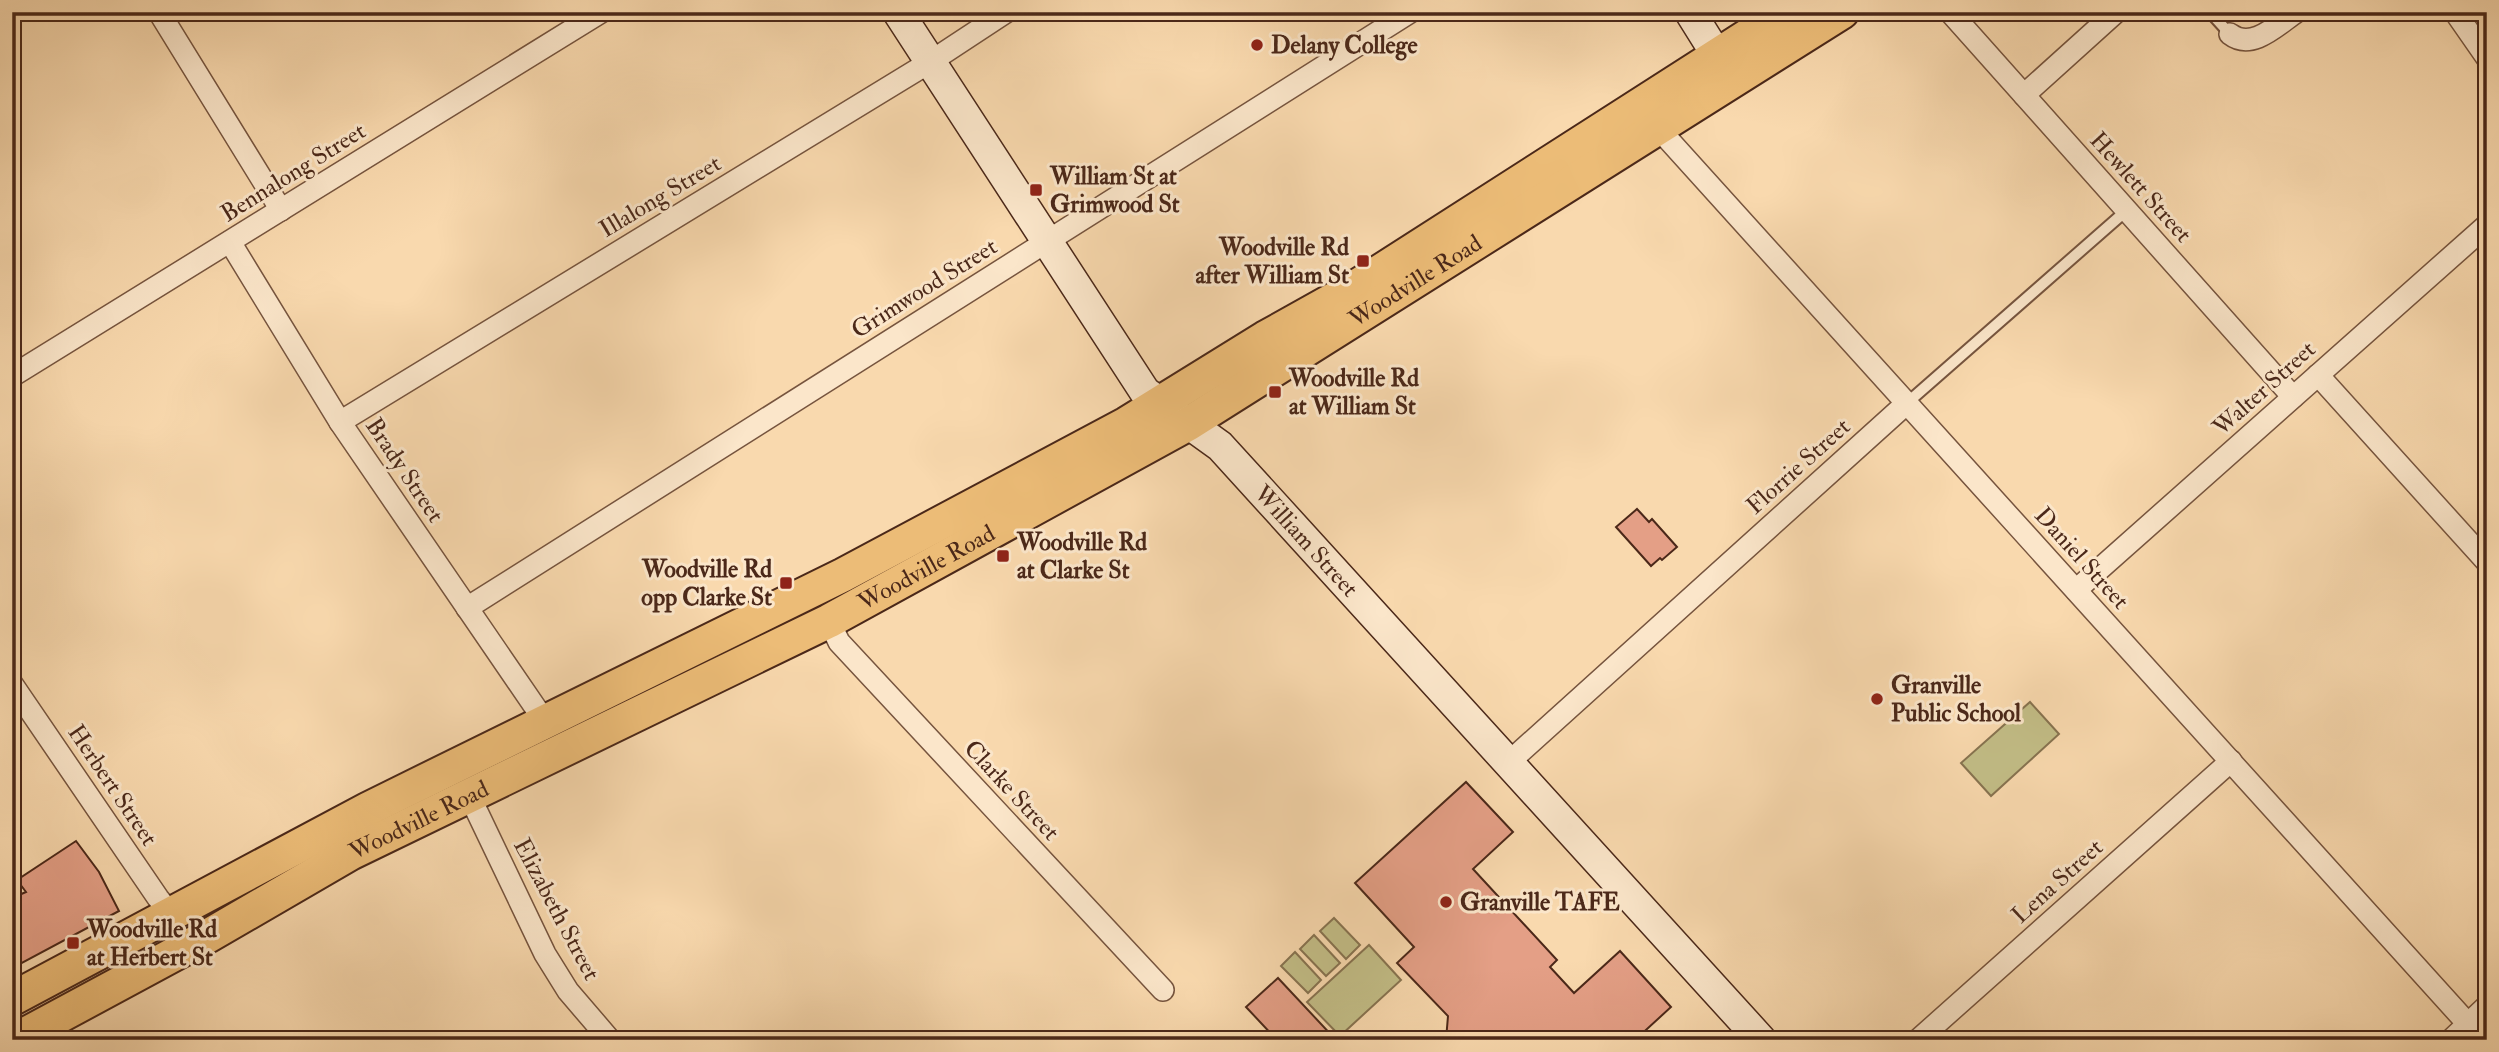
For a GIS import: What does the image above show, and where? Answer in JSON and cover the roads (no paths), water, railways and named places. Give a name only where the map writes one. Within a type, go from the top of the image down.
[{"type":"main road","name":"Woodville Road","points":[[15,1040],[208,936],[351,853],[828,621],[1188,424],[1657,127],[1785,12]]},
{"type":"main road","name":"Woodville Road","points":[[12,999],[368,809],[843,575],[1160,405],[1265,338],[1724,67],[1842,12]]},
{"type":"street","points":[[159,12],[281,210]]},
{"type":"street","name":"Bennalong Street","points":[[14,371],[230,242],[601,12]]},
{"type":"street","name":"William Street","points":[[898,12],[1145,393],[1220,446],[1760,1040]]},
{"type":"street","name":"Illalong Street","points":[[341,422],[930,62],[1006,12]]},
{"type":"street","name":"Grimwood Street","points":[[467,608],[1410,12]]},
{"type":"street","points":[[1690,12],[1724,67]]},
{"type":"street","name":"Hewlett Street","points":[[1950,12],[2293,397]]},
{"type":"street","points":[[2024,95],[2116,12]]},
{"type":"street","points":[[2230,34],[2241,41],[2252,40],[2296,12]]},
{"type":"street","points":[[2455,12],[2487,58]]},
{"type":"street","name":"Daniel Street","points":[[1657,127],[2468,1024]]},
{"type":"street","name":"Walter Street","points":[[2076,590],[2487,225]]},
{"type":"street","name":"Brady Street","points":[[230,242],[341,422],[546,723]]},
{"type":"street","points":[[2318,376],[2487,562]]},
{"type":"street","name":"Florrie Street","points":[[1508,764],[1907,403]]},
{"type":"street","name":"Clarke Street","points":[[828,621],[839,642],[1163,990]]},
{"type":"street","name":"Herbert Street","points":[[12,684],[158,898],[172,914]]},
{"type":"street","name":"Lena Street","points":[[1918,1040],[2231,761]]},
{"type":"street","name":"Elizabeth Street","points":[[469,795],[545,954],[568,990],[610,1040]]},
{"type":"street","points":[[2451,1040],[2487,1006]]},
{"type":"lane","points":[[2210,12],[2230,34]]},
{"type":"lane","name":"Florrie Street","points":[[1907,403],[2127,210]]},
{"type":"place","name":"Delany College","points":[[1257,45]]},
{"type":"place","name":"William St at Grimwood St","points":[[1036,190]]},
{"type":"place","name":"Woodville Rd after William St","points":[[1363,261]]},
{"type":"place","name":"Woodville Rd at William St","points":[[1275,392]]},
{"type":"place","name":"Woodville Rd at Clarke St","points":[[1003,556]]},
{"type":"place","name":"Woodville Rd opp Clarke St","points":[[786,583]]},
{"type":"place","name":"Granville Public School","points":[[1877,699]]},
{"type":"place","name":"Granville TAFE","points":[[1446,902]]},
{"type":"place","name":"Woodville Rd at Herbert St","points":[[73,943]]}]
